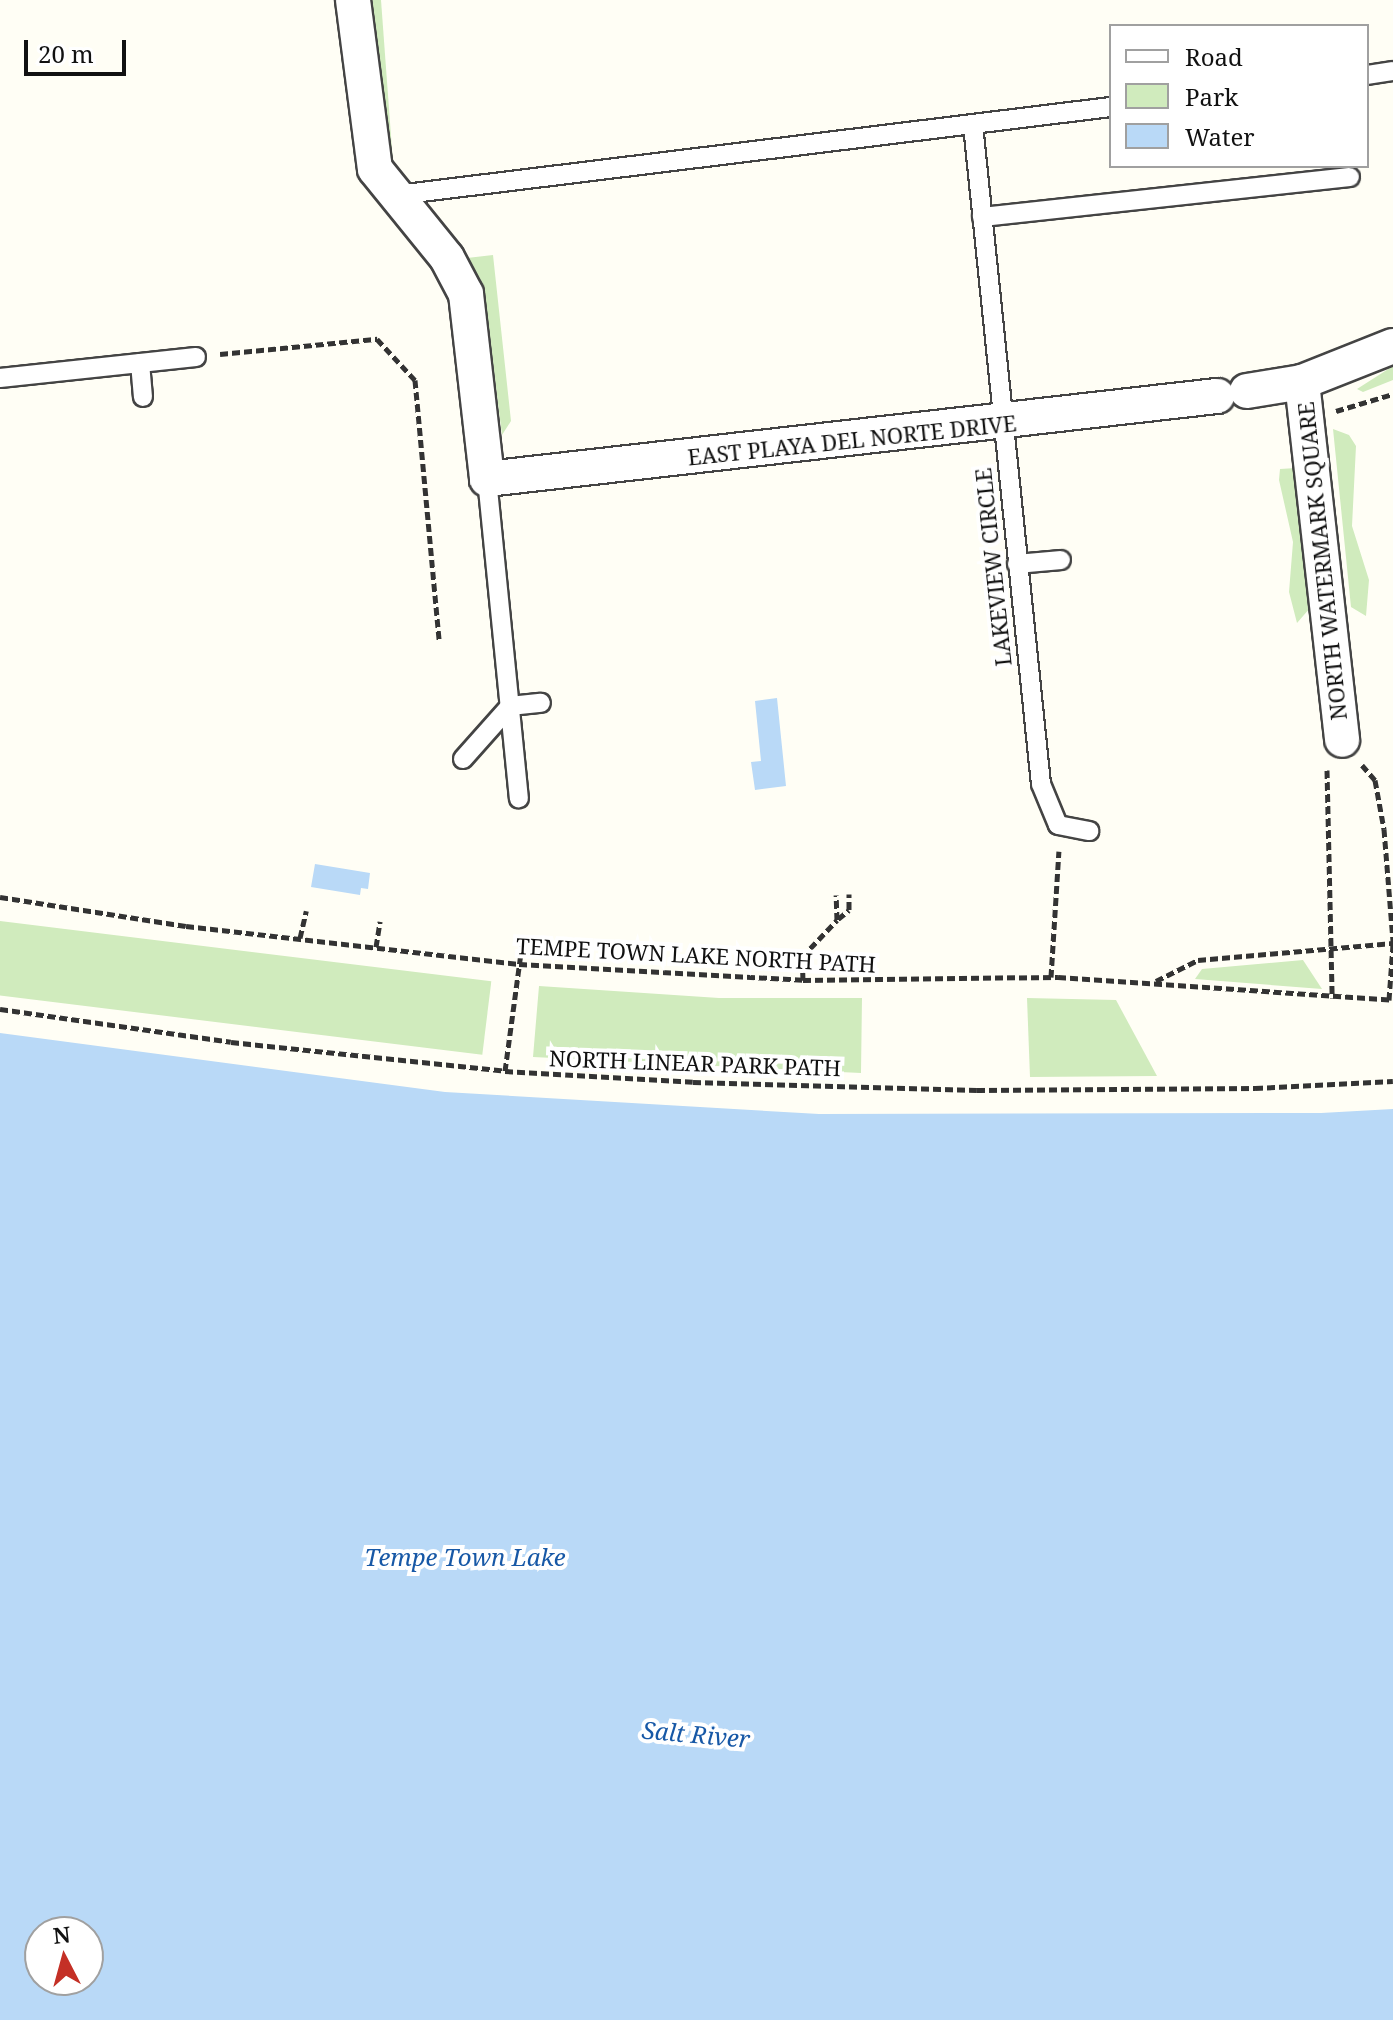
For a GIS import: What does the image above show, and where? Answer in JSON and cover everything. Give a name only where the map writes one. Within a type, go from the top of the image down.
[{"type":"street","points":[[353,0],[368,143],[375,169],[447,258],[466,294],[487,479]]},
{"type":"street","name":"EAST PLAYA DEL NORTE DRIVE","points":[[487,479],[1003,424],[1232,394],[1302,382],[1393,346]]},
{"type":"street","name":"NORTH WATERMARK SQUARE","points":[[1302,382],[1342,740]]},
{"type":"lane","points":[[1369,75],[1393,71]]},
{"type":"lane","points":[[397,195],[1109,107]]},
{"type":"lane","name":"LAKEVIEW CIRCLE","points":[[973,125],[1041,784],[1058,825]]},
{"type":"lane","points":[[982,217],[1350,177]]},
{"type":"lane","points":[[0,378],[196,357]]},
{"type":"lane","points":[[140,363],[143,397]]},
{"type":"lane","points":[[487,479],[519,798]]},
{"type":"lane","points":[[1017,564],[1061,560]]},
{"type":"lane","points":[[463,759],[510,706],[541,703]]},
{"type":"lane","points":[[1058,825],[1089,831]]},
{"type":"path","points":[[196,357],[377,339],[415,380],[439,640]]},
{"type":"path","points":[[1334,411],[1393,394]]},
{"type":"path","points":[[1332,998],[1327,765],[1342,740],[1375,780],[1393,943],[1391,1000]]},
{"type":"path","points":[[1051,977],[1060,893],[1058,825]]},
{"type":"path","points":[[803,980],[802,957],[849,910],[849,894]]},
{"type":"path","points":[[836,895],[837,920]]},
{"type":"path","name":"TEMPE TOWN LAKE NORTH PATH","points":[[0,897],[519,964],[803,980],[1051,977],[1155,981],[1332,998],[1391,1000]]},
{"type":"path","points":[[300,938],[306,911]]},
{"type":"path","points":[[376,947],[380,921]]},
{"type":"path","points":[[505,1071],[523,937]]},
{"type":"path","points":[[1155,981],[1198,960],[1393,943]]},
{"type":"path","name":"NORTH LINEAR PARK PATH","points":[[0,1009],[231,1042],[505,1071],[977,1090],[1255,1088],[1393,1081]]},
{"type":"green space","points":[[372,0],[381,0],[393,163],[386,143]]},
{"type":"green space","points":[[493,255],[511,421],[502,435],[483,284],[467,258]]},
{"type":"green space","points":[[1393,366],[1393,380],[1363,392],[1357,389]]},
{"type":"green space","points":[[1333,429],[1349,435],[1356,446],[1352,526],[1369,580],[1366,616],[1351,607]]},
{"type":"green space","points":[[1296,468],[1310,608],[1297,623],[1289,592],[1293,542],[1279,480],[1280,469]]},
{"type":"green space","points":[[0,921],[491,981],[482,1055],[0,996]]},
{"type":"green space","points":[[1303,960],[1322,989],[1195,979],[1202,969]]},
{"type":"green space","points":[[539,986],[719,998],[862,998],[861,1073],[533,1057]]},
{"type":"green space","points":[[1027,998],[1116,1000],[1157,1076],[1030,1077]]},
{"type":"water","points":[[777,698],[786,786],[755,790],[751,762],[761,761],[755,701]]},
{"type":"water","points":[[315,864],[370,873],[368,889],[361,888],[360,895],[311,887]]},
{"type":"water","name":"Tempe Town Lake","points":[[0,1033],[445,1092],[819,1114],[1321,1113],[1393,1109],[1393,2020],[0,2020]]},
{"type":"water label","name":"Salt River","points":[[696,1734]]}]
